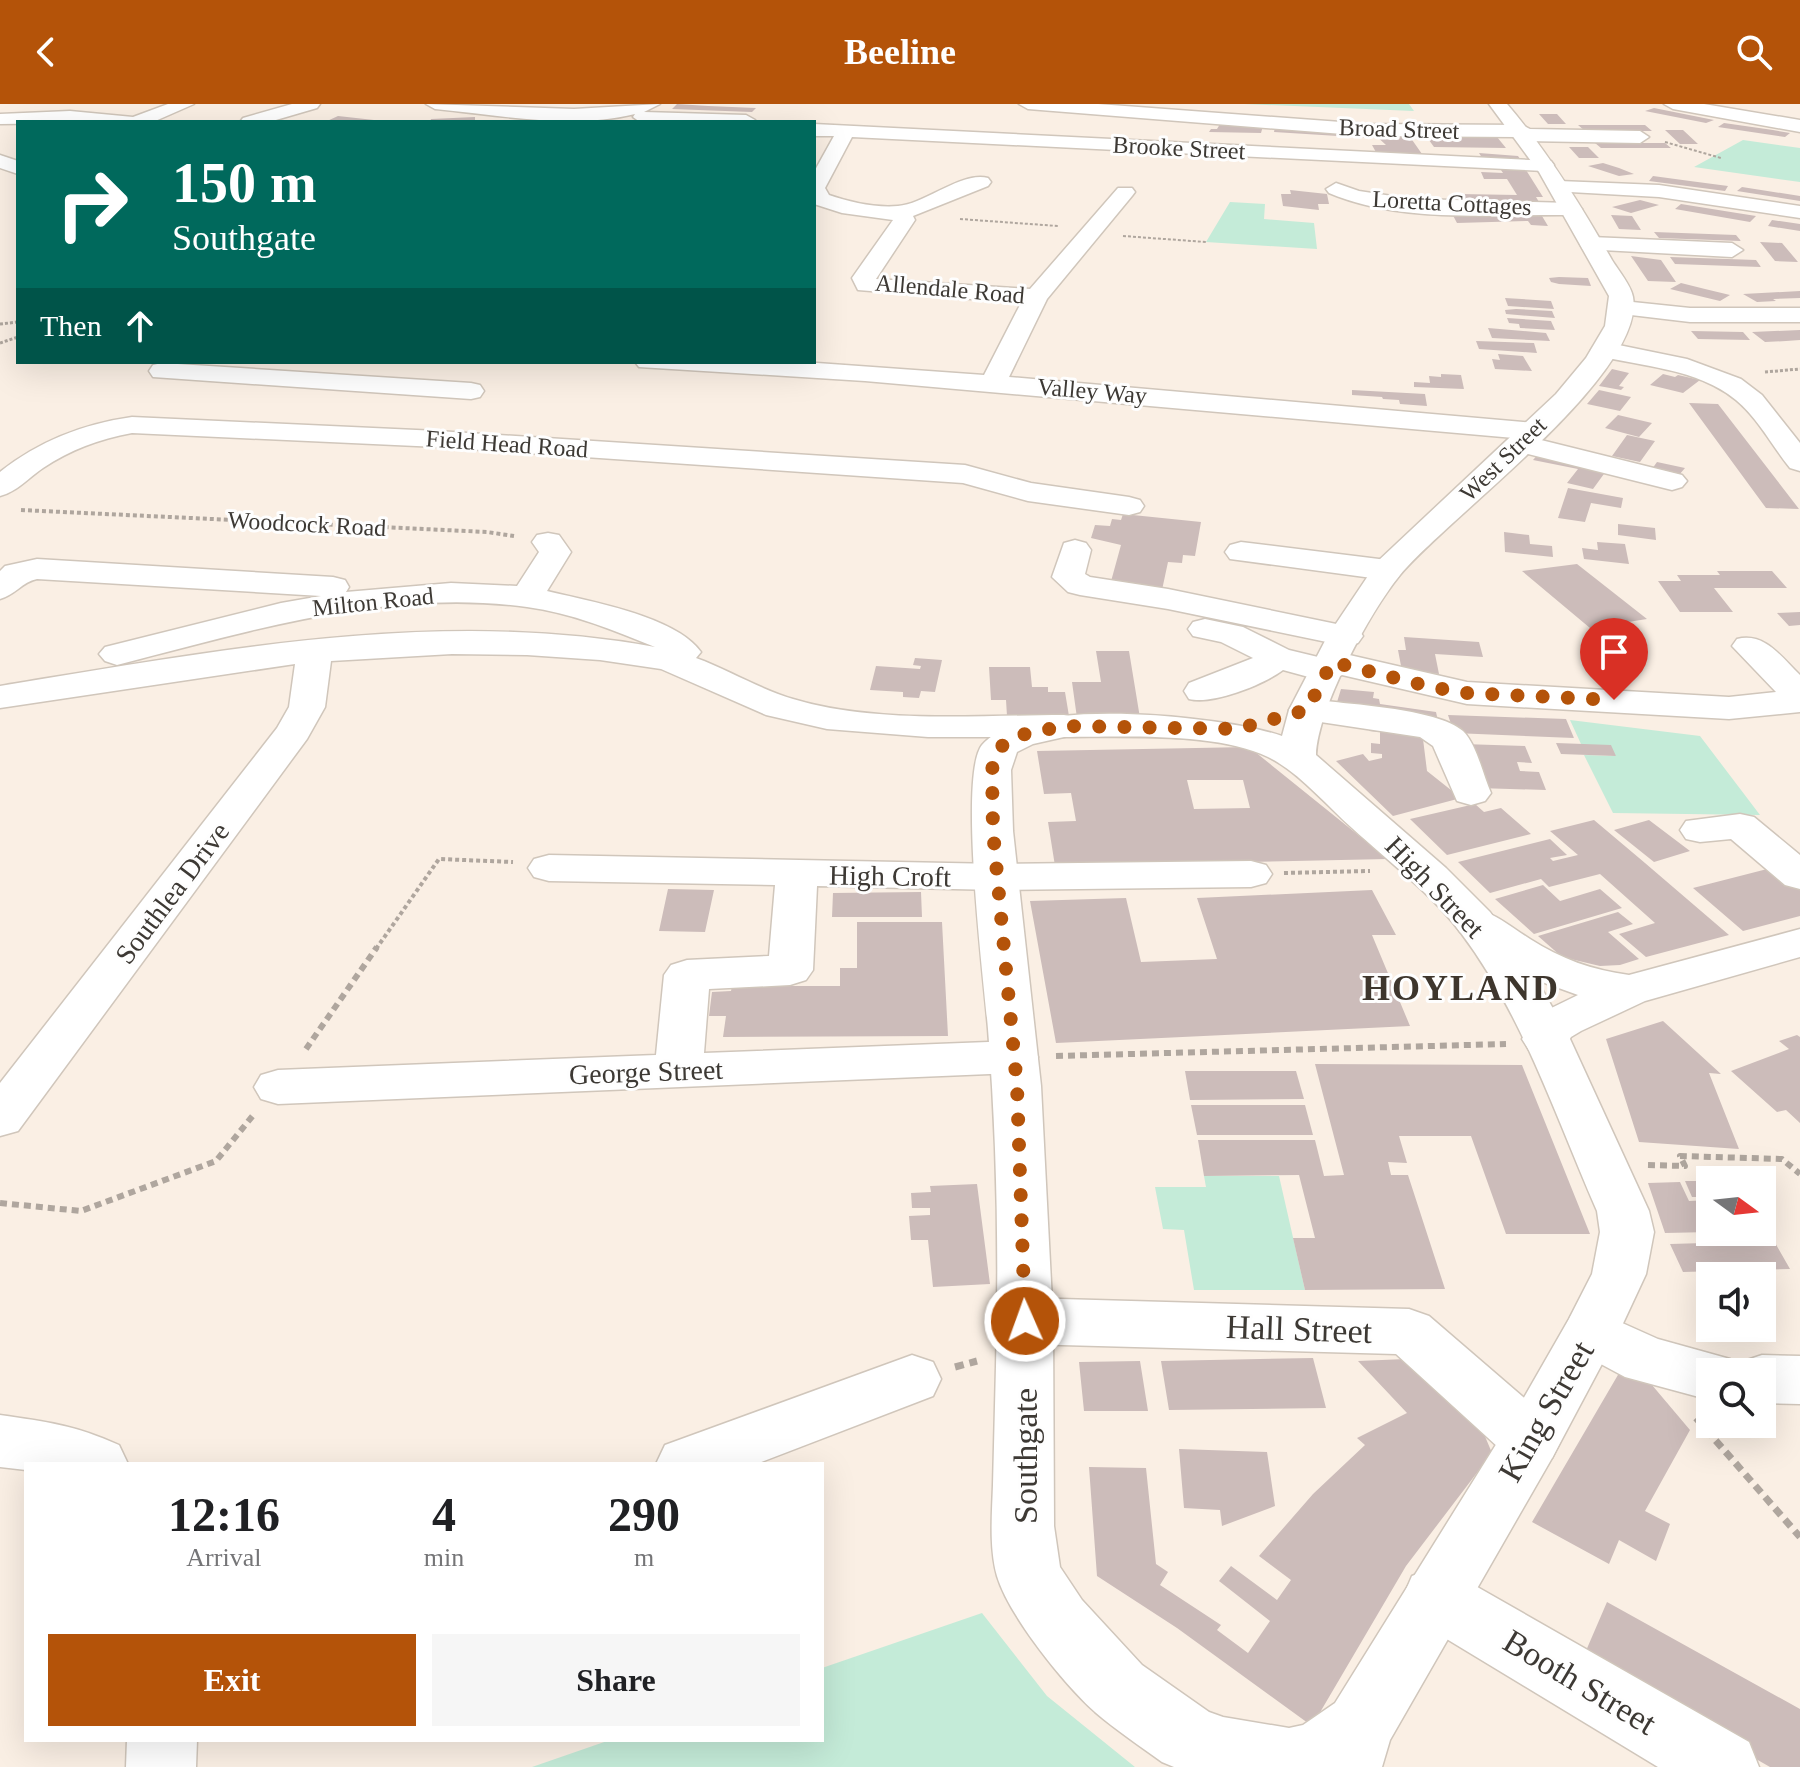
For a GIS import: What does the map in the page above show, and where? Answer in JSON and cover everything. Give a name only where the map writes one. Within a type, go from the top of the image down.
[{"type":"street","points":[[25,118],[49,104]]},
{"type":"street","points":[[140,120],[185,104]]},
{"type":"street","points":[[256,120],[311,104]]},
{"type":"street","points":[[435,104],[746,120]]},
{"type":"street","name":"Broad Street","points":[[1028,104],[1368,130],[1513,121]]},
{"type":"street","points":[[1227,104],[1513,121],[1640,137]]},
{"type":"street","points":[[1673,104],[1800,126]]},
{"type":"street","points":[[1765,120],[1792,104]]},
{"type":"street","points":[[496,120],[513,110]]},
{"type":"street","points":[[0,119],[70,116],[113,120]]},
{"type":"street","points":[[1513,121],[1558,187],[1621,296],[1623,308],[1690,315],[1800,315]]},
{"type":"street","name":"Brooke Street","points":[[816,130],[984,136],[1401,161],[1558,187]]},
{"type":"street","points":[[816,186],[846,131]]},
{"type":"street","points":[[817,200],[842,207],[902,213],[981,182]]},
{"type":"street","points":[[1558,187],[1659,191],[1800,212]]},
{"type":"street","name":"Loretta Cottages","points":[[1336,189],[1344,195],[1393,203],[1558,187]]},
{"type":"street","points":[[993,383],[1036,297],[1125,192]]},
{"type":"street","name":"Allendale Road","points":[[902,213],[904,220],[864,278],[866,285],[1036,297]]},
{"type":"street","points":[[1591,244],[1732,250]]},
{"type":"street","name":"West Street","points":[[1297,758],[1297,746],[1306,727],[1307,710],[1335,656],[1387,570],[1528,437],[1573,390],[1618,328],[1623,308]]},
{"type":"street","points":[[1604,350],[1654,360],[1728,384],[1746,395],[1800,462]]},
{"type":"street","name":"Valley Way","points":[[681,364],[993,383],[1528,437],[1672,481]]},
{"type":"street","points":[[162,371],[478,381],[438,439]]},
{"type":"street","name":"Field Head Road","points":[[8,499],[25,465],[97,429],[132,425],[438,439],[965,474],[1031,497],[1129,506]]},
{"type":"street","points":[[527,597],[555,552],[548,542]]},
{"type":"street","points":[[1075,550],[1068,577],[1080,585],[1168,599],[1431,687],[1467,693],[1729,708],[1800,698]]},
{"type":"street","points":[[1241,552],[1387,570]]},
{"type":"street","points":[[0,589],[17,573],[37,569],[451,593]]},
{"type":"street","name":"Milton Road","points":[[53,688],[66,676],[103,658],[281,613],[370,598],[451,593],[527,597],[607,615],[668,640],[685,653],[682,664]]},
{"type":"street","points":[[1102,606],[1231,634],[1277,657],[1335,656]]},
{"type":"street","name":"Milton Road","points":[[0,697],[314,654],[404,646],[529,645],[603,650],[682,664],[769,705],[847,721],[912,726],[1064,726],[1210,731]]},
{"type":"street","points":[[1749,646],[1800,698]]},
{"type":"street","name":"Southlea Drive","points":[[0,1118],[294,731],[307,707],[314,654]]},
{"type":"street","points":[[1202,691],[1260,670],[1277,657]]},
{"type":"street","points":[[1210,731],[1254,726],[1307,710],[1430,727],[1450,740],[1471,793]]},
{"type":"street","name":"Milton Road","points":[[912,726],[955,743],[992,784]]},
{"type":"street","name":"Southgate","points":[[1064,726],[1021,735],[1004,744],[995,754],[992,784],[993,831],[1014,1057],[1025,1334],[1023,1526],[1029,1575],[1059,1622],[1118,1688],[1194,1752],[1223,1752],[1289,1763],[1353,1747]]},
{"type":"street","name":"High Street","points":[[1210,731],[1264,741],[1297,758],[1423,869],[1475,922],[1509,971],[1546,1041]]},
{"type":"street","points":[[1700,830],[1740,826],[1800,876]]},
{"type":"street","name":"High Croft","points":[[549,868],[998,877],[1251,874]]},
{"type":"street","points":[[678,1071],[687,975],[790,970],[797,874]]},
{"type":"street","points":[[1475,922],[1533,963],[1595,986],[1629,990]]},
{"type":"street","points":[[1546,1041],[1554,1026],[1629,990],[1800,943]]},
{"type":"street","name":"King Street","points":[[1353,1747],[1435,1597],[1531,1440],[1591,1332],[1619,1274],[1627,1232],[1623,1211],[1546,1041]]},
{"type":"street","name":"George Street","points":[[278,1087],[1014,1057]]},
{"type":"street","name":"Hall Street","points":[[1025,1334],[1409,1332],[1531,1440]]},
{"type":"street","points":[[1591,1332],[1645,1360],[1696,1373]]},
{"type":"street","points":[[691,1462],[912,1379]]},
{"type":"street","points":[[1776,1379],[1800,1380]]},
{"type":"street","points":[[0,1441],[67,1450],[94,1462]]},
{"type":"street","name":"Booth Street","points":[[1435,1597],[1724,1767]]},
{"type":"street","points":[[161,1767],[162,1742]]},
{"type":"path","points":[[1640,137],[1721,158]]},
{"type":"path","name":"Woodcock Road","points":[[8,499],[487,532],[548,542]]},
{"type":"path","points":[[0,1203],[81,1211],[216,1161],[278,1087],[341,1004],[439,859],[546,863],[549,868]]},
{"type":"path","points":[[1251,874],[1423,869]]},
{"type":"path","points":[[1014,1057],[1546,1041]]},
{"type":"path","points":[[1603,1164],[1685,1166],[1680,1156],[1782,1159],[1800,1174]]},
{"type":"path","points":[[912,1379],[1025,1334]]},
{"type":"path","points":[[1645,1360],[1800,1537]]},
{"type":"green space","points":[[1244,104],[1409,104],[1414,111]]},
{"type":"green space","points":[[1743,140],[1800,148],[1800,182],[1694,167]]},
{"type":"green space","points":[[1230,202],[1265,204],[1264,219],[1314,223],[1317,249],[1206,242]]},
{"type":"green space","points":[[1570,720],[1700,736],[1760,815],[1613,813],[1584,755],[1616,756],[1581,744]]},
{"type":"green space","points":[[1204,1176],[1279,1176],[1305,1290],[1194,1290],[1184,1230],[1163,1229],[1155,1187],[1206,1187]]},
{"type":"green space","points":[[982,1613],[1047,1696],[1135,1767],[532,1767],[604,1742],[824,1742],[824,1667]]},
{"type":"building","points":[[677,104],[756,108],[752,112],[672,109]]},
{"type":"building","points":[[1654,108],[1714,120],[1706,123],[1645,111]]},
{"type":"building","points":[[1539,114],[1557,114],[1566,124],[1548,124]]},
{"type":"building","points":[[338,116],[374,120],[329,120]]},
{"type":"building","points":[[475,117],[475,120],[431,119]]},
{"type":"building","points":[[1724,123],[1790,133],[1785,137],[1718,127]]},
{"type":"building","points":[[1220,124],[1263,126],[1261,133],[1209,132]]},
{"type":"building","points":[[1578,125],[1645,125],[1652,131],[1585,131]]},
{"type":"building","points":[[1275,127],[1371,133],[1370,138],[1274,132]]},
{"type":"building","points":[[1665,130],[1683,130],[1698,144],[1680,144]]},
{"type":"building","points":[[1374,134],[1408,134],[1422,154],[1377,154],[1372,145],[1386,145]]},
{"type":"building","points":[[1426,136],[1497,137],[1506,148],[1434,147]]},
{"type":"building","points":[[1595,143],[1665,143],[1671,148],[1601,148]]},
{"type":"building","points":[[1569,147],[1588,147],[1599,158],[1579,158]]},
{"type":"building","points":[[1479,153],[1518,156],[1522,162],[1484,161]]},
{"type":"building","points":[[1603,163],[1634,174],[1619,176],[1588,166]]},
{"type":"building","points":[[1501,170],[1526,170],[1543,197],[1536,197],[1539,202],[1462,199],[1459,194],[1517,195],[1507,179],[1484,179],[1481,172],[1503,173]]},
{"type":"building","points":[[1653,176],[1728,186],[1725,191],[1649,181]]},
{"type":"building","points":[[1742,187],[1800,196],[1800,201],[1737,191]]},
{"type":"building","points":[[1290,190],[1327,194],[1329,204],[1318,204],[1319,210],[1283,206],[1281,194],[1291,194]]},
{"type":"building","points":[[1640,200],[1659,205],[1631,213],[1612,207]]},
{"type":"building","points":[[1681,204],[1756,216],[1750,222],[1675,209]]},
{"type":"building","points":[[1449,208],[1539,211],[1548,226],[1531,225],[1528,221],[1457,223]]},
{"type":"building","points":[[1611,215],[1632,216],[1641,230],[1619,229]]},
{"type":"building","points":[[1772,220],[1800,224],[1800,231],[1768,226]]},
{"type":"building","points":[[1654,232],[1736,235],[1741,241],[1659,238]]},
{"type":"building","points":[[1760,242],[1782,243],[1798,262],[1775,261]]},
{"type":"building","points":[[1631,256],[1661,260],[1676,282],[1648,281]]},
{"type":"building","points":[[1670,257],[1756,260],[1761,267],[1675,264]]},
{"type":"building","points":[[1549,278],[1588,278],[1591,286],[1559,284],[1551,282]]},
{"type":"building","points":[[1681,283],[1730,295],[1720,301],[1670,289]]},
{"type":"building","points":[[1800,291],[1800,298],[1757,302],[1743,294]]},
{"type":"building","points":[[1505,298],[1551,301],[1554,309],[1508,306]]},
{"type":"building","points":[[1505,310],[1552,311],[1555,318],[1506,314]]},
{"type":"building","points":[[1507,318],[1551,321],[1555,330],[1520,328],[1519,324],[1509,323]]},
{"type":"building","points":[[1488,328],[1546,333],[1550,341],[1492,338]]},
{"type":"building","points":[[1800,330],[1800,340],[1765,342],[1752,332]]},
{"type":"building","points":[[1691,331],[1743,332],[1750,340],[1698,339]]},
{"type":"building","points":[[1476,341],[1534,343],[1537,353],[1479,349]]},
{"type":"building","points":[[1498,354],[1523,356],[1532,371],[1495,369],[1492,359],[1500,360]]},
{"type":"building","points":[[1612,369],[1629,373],[1619,386],[1624,387],[1621,390],[1599,386]]},
{"type":"building","points":[[1441,374],[1461,375],[1464,389],[1414,387],[1414,382],[1430,383],[1429,376],[1441,377]]},
{"type":"building","points":[[1663,374],[1700,380],[1683,393],[1650,385]]},
{"type":"building","points":[[1352,390],[1425,394],[1427,406],[1352,395]]},
{"type":"building","points":[[1599,390],[1631,397],[1620,411],[1587,404]]},
{"type":"building","points":[[1689,403],[1718,404],[1799,509],[1766,508]]},
{"type":"building","points":[[1618,415],[1652,423],[1639,437],[1605,428]]},
{"type":"building","points":[[1627,435],[1655,441],[1640,462],[1612,456]]},
{"type":"building","points":[[1540,452],[1609,467],[1593,489],[1567,483],[1578,469],[1533,460]]},
{"type":"building","points":[[1657,462],[1685,468],[1679,475],[1652,469]]},
{"type":"building","points":[[1568,488],[1623,498],[1621,508],[1591,503],[1585,522],[1558,518]]},
{"type":"building","points":[[1123,514],[1201,522],[1195,556],[1183,555],[1182,563],[1168,562],[1162,590],[1110,585],[1121,545],[1091,538],[1095,525],[1110,526],[1112,519],[1121,520]]},
{"type":"building","points":[[1618,524],[1655,528],[1656,540],[1618,535]]},
{"type":"building","points":[[1504,532],[1529,535],[1530,544],[1552,546],[1553,557],[1505,552]]},
{"type":"building","points":[[1597,542],[1625,544],[1629,564],[1584,559],[1582,548],[1598,550]]},
{"type":"building","points":[[1577,564],[1647,619],[1590,628],[1522,571]]},
{"type":"building","points":[[1717,571],[1772,571],[1787,588],[1714,588],[1733,612],[1680,612],[1658,581],[1681,581],[1677,575],[1720,575]]},
{"type":"building","points":[[1800,612],[1800,625],[1789,626],[1777,613]]},
{"type":"building","points":[[1404,637],[1479,642],[1483,657],[1435,654],[1439,674],[1402,671],[1398,650],[1406,650]]},
{"type":"building","points":[[1096,651],[1129,651],[1140,718],[1077,718],[1072,682],[1101,682]]},
{"type":"building","points":[[915,658],[942,660],[935,692],[921,691],[919,698],[903,697],[903,692],[870,690],[876,666],[920,669],[921,666],[913,665]]},
{"type":"building","points":[[989,667],[1030,667],[1032,687],[1048,687],[1048,692],[1065,692],[1069,716],[1007,716],[1006,700],[991,700]]},
{"type":"building","points":[[1341,689],[1374,692],[1373,698],[1379,699],[1380,704],[1436,712],[1438,721],[1334,712]]},
{"type":"building","points":[[1448,715],[1566,719],[1574,738],[1454,733]]},
{"type":"building","points":[[1369,727],[1422,731],[1427,771],[1461,798],[1393,816],[1336,761],[1363,754],[1369,761],[1382,758],[1382,754],[1371,753],[1371,743],[1380,744],[1380,732],[1369,731]]},
{"type":"building","points":[[1556,743],[1611,745],[1616,756],[1561,754]]},
{"type":"building","points":[[1463,744],[1525,746],[1532,763],[1517,762],[1520,771],[1539,772],[1546,790],[1478,788]]},
{"type":"building","points":[[1249,747],[1388,859],[1055,866],[1048,822],[1076,821],[1071,793],[1044,794],[1037,751]],"holes":[[[1187,780],[1243,780],[1250,808],[1194,809]]]},
{"type":"building","points":[[1475,804],[1484,812],[1501,808],[1531,834],[1447,855],[1410,819]]},
{"type":"building","points":[[1594,820],[1729,935],[1646,957],[1619,934],[1655,923],[1600,874],[1549,887],[1541,879],[1490,893],[1458,862],[1550,839],[1567,855],[1550,858],[1553,861],[1578,855],[1550,831]]},
{"type":"building","points":[[1649,820],[1690,851],[1654,862],[1614,830]]},
{"type":"building","points":[[1775,867],[1800,886],[1800,916],[1743,931],[1693,888]]},
{"type":"building","points":[[1543,885],[1560,901],[1600,889],[1622,908],[1534,934],[1495,899]]},
{"type":"building","points":[[668,889],[714,890],[705,932],[659,931]]},
{"type":"building","points":[[1372,890],[1396,935],[1372,935],[1410,1026],[1056,1043],[1030,901],[1126,898],[1141,962],[1217,959],[1197,898]]},
{"type":"building","points":[[921,892],[922,917],[832,917],[833,893]]},
{"type":"building","points":[[1618,912],[1633,924],[1608,932],[1639,959],[1620,965],[1600,966],[1562,957],[1538,936]]},
{"type":"building","points":[[857,922],[942,922],[948,1036],[723,1037],[726,1016],[709,1016],[712,992],[731,991],[732,986],[840,986],[840,968],[857,968]]},
{"type":"building","points":[[1663,1021],[1721,1074],[1709,1073],[1739,1149],[1639,1142],[1606,1039]]},
{"type":"building","points":[[1797,1035],[1800,1037],[1800,1123],[1786,1110],[1777,1112],[1731,1071],[1789,1049],[1779,1041]]},
{"type":"building","points":[[1315,1064],[1522,1065],[1590,1234],[1506,1234],[1471,1136],[1399,1136],[1407,1163],[1388,1162],[1391,1175],[1408,1175],[1445,1289],[1305,1290],[1293,1238],[1315,1238],[1299,1175],[1204,1176],[1198,1140],[1315,1140],[1324,1176],[1344,1175]]},
{"type":"building","points":[[1185,1071],[1296,1071],[1304,1099],[1190,1100]]},
{"type":"building","points":[[1191,1105],[1305,1105],[1313,1135],[1197,1135]]},
{"type":"building","points":[[1685,1181],[1696,1181],[1696,1197],[1692,1197]]},
{"type":"building","points":[[1680,1182],[1689,1201],[1696,1201],[1696,1232],[1665,1233],[1648,1183]]},
{"type":"building","points":[[977,1184],[990,1284],[933,1287],[928,1240],[911,1240],[909,1216],[930,1215],[930,1208],[912,1208],[911,1193],[931,1192],[930,1186]]},
{"type":"building","points":[[1670,1244],[1776,1244],[1790,1269],[1776,1269],[1776,1262],[1696,1262],[1696,1272],[1683,1272]]},
{"type":"building","points":[[1313,1358],[1326,1408],[1169,1410],[1161,1361]]},
{"type":"building","points":[[1406,1359],[1484,1434],[1492,1453],[1406,1566],[1312,1726],[1177,1628],[1097,1576],[1089,1467],[1146,1468],[1156,1564],[1168,1572],[1160,1585],[1221,1625],[1217,1630],[1248,1653],[1270,1621],[1219,1581],[1231,1566],[1277,1600],[1291,1580],[1259,1556],[1313,1494],[1365,1445],[1357,1438],[1407,1413],[1358,1361]]},
{"type":"building","points":[[1140,1361],[1148,1411],[1084,1411],[1079,1362]]},
{"type":"building","points":[[1622,1368],[1641,1372],[1690,1430],[1645,1511],[1670,1524],[1656,1561],[1619,1540],[1609,1564],[1532,1522]]},
{"type":"building","points":[[1179,1449],[1267,1452],[1275,1506],[1222,1526],[1220,1510],[1184,1508]]},
{"type":"building","points":[[1607,1602],[1800,1709],[1800,1767],[1770,1767],[1582,1660]]},
{"type":"district","name":"HOYLAND","points":[[1461,988]]},
{"type":"route","points":[[1025,1321],[1017,1086],[993,831],[992,770],[995,754],[1004,744],[1021,735],[1064,726],[1210,731],[1254,726],[1307,710],[1332,662],[1467,693],[1614,700]]}]
